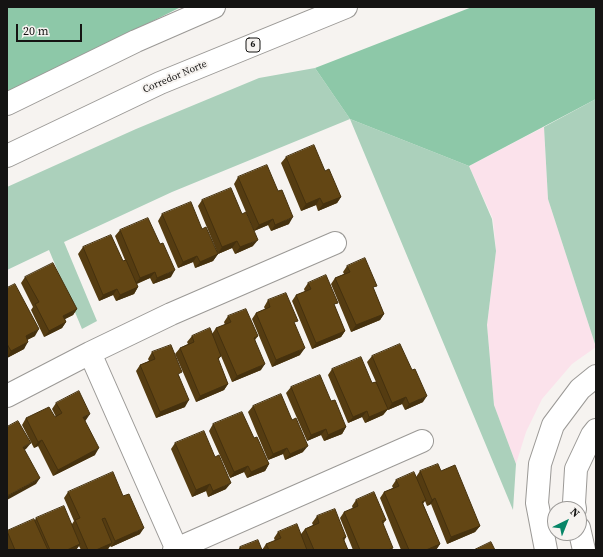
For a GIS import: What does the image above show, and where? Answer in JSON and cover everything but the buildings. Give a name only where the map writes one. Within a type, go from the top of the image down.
[{"type":"main road","points":[[7,104],[136,41],[214,7]]},
{"type":"main road","name":"Corredor Norte","points":[[7,156],[160,82],[346,7]]},
{"type":"main road","points":[[7,396],[90,353],[171,314],[335,243]]},
{"type":"main road","points":[[90,353],[176,550],[422,441]]},
{"type":"main road","points":[[546,550],[537,503],[540,464],[553,425],[580,389],[596,376]]},
{"type":"main road","points":[[574,501],[576,469],[592,435],[596,430]]},
{"type":"shaded area","points":[[544,127],[548,199],[596,347],[572,364],[542,399],[526,432],[516,464],[494,405],[487,325],[496,251],[493,219],[469,166]]},
{"type":"green space","points":[[7,7],[181,7],[7,94]]},
{"type":"green space","points":[[472,7],[596,7],[596,99],[469,166],[350,119],[315,68]]},
{"type":"green space","points":[[315,68],[350,119],[172,192],[64,242],[97,321],[82,329],[49,250],[7,270],[7,187],[136,129],[259,78]]},
{"type":"green space","points":[[596,99],[596,347],[548,199],[544,127]]},
{"type":"green space","points":[[350,119],[469,166],[492,219],[496,251],[487,325],[494,405],[516,464],[513,510]]}]
